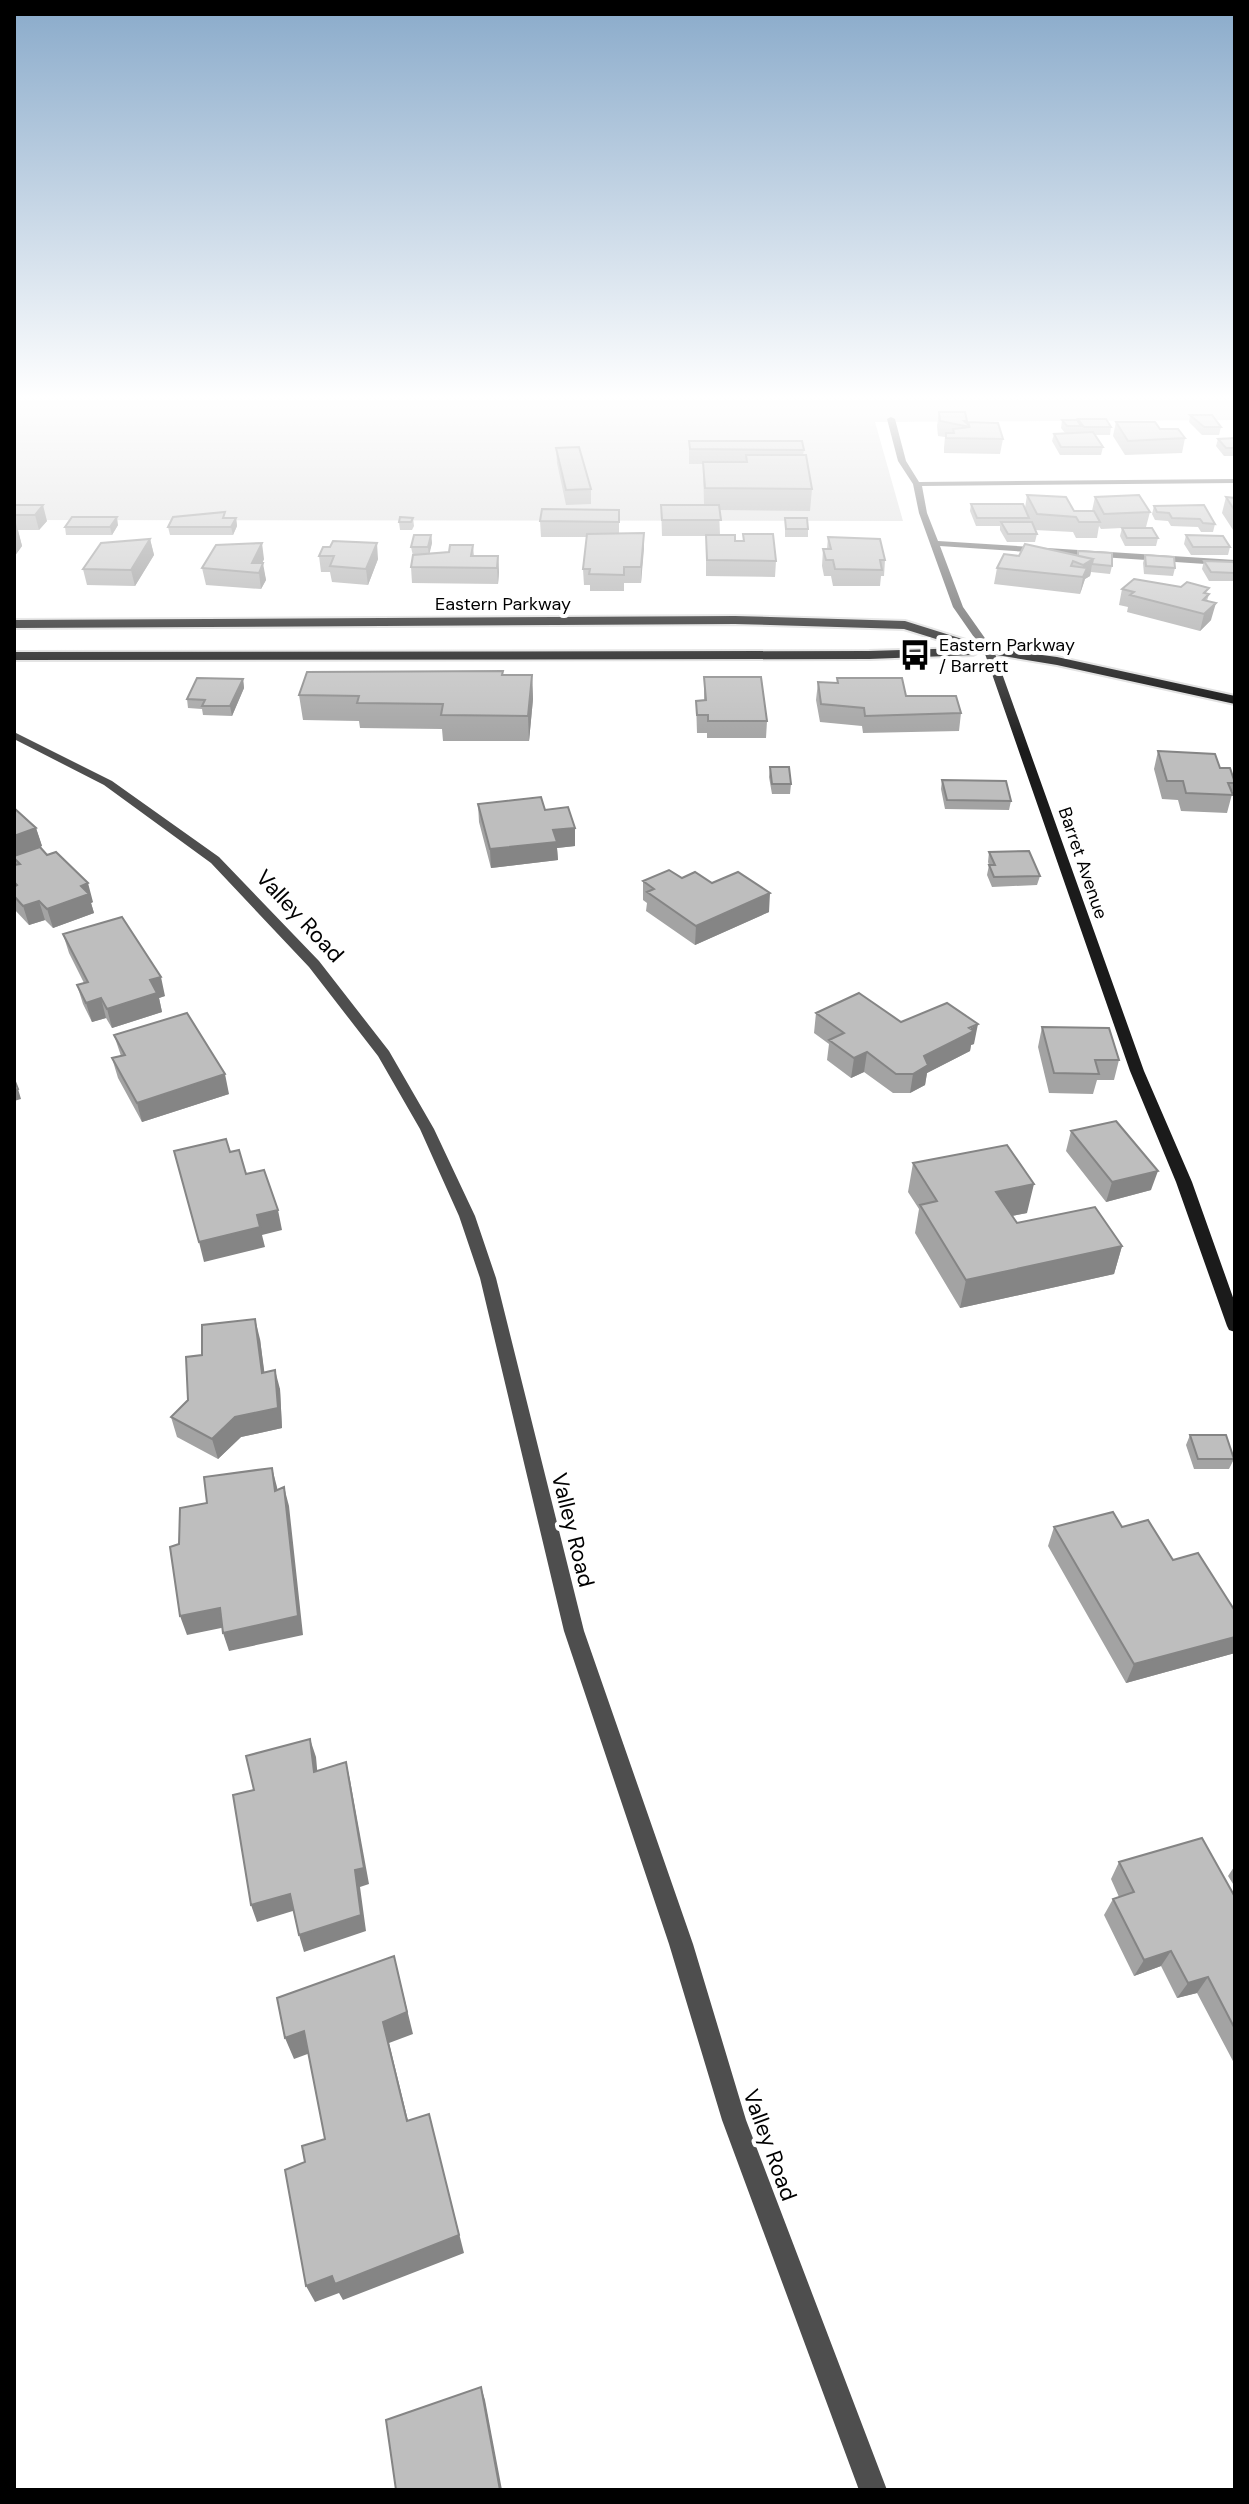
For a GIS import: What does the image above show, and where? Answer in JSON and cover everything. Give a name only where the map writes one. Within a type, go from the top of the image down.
[{"type":"main road","name":"Eastern Parkway","points":[[14,624],[829,622],[905,625],[989,651],[1057,661],[1235,700]]},
{"type":"main road","name":"Eastern Parkway","points":[[14,656],[884,655],[989,651]]},
{"type":"street","name":"Barret Avenue","points":[[926,515],[958,607],[989,651],[1137,1071],[1184,1182],[1235,1326]]},
{"type":"street","points":[[935,543],[1235,563]]},
{"type":"street","name":"Valley Road","points":[[14,735],[108,783],[215,860],[314,964],[384,1054],[427,1129],[467,1216],[488,1278],[574,1631],[681,1944],[734,2120],[873,2490]]},
{"type":"shaded area","points":[[14,515],[901,515],[903,521],[14,520]]},
{"type":"building","points":[[224,515],[223,518],[236,518],[231,527],[168,527],[173,517]]},
{"type":"building","points":[[541,515],[619,515],[619,522],[540,521]]},
{"type":"building","points":[[662,515],[720,515],[721,520],[662,520]]},
{"type":"building","points":[[976,515],[1028,515],[1029,518],[977,518]]},
{"type":"building","points":[[1048,515],[1096,515],[1100,522],[1079,522],[1076,517]]},
{"type":"building","points":[[1170,515],[1210,515],[1215,524],[1203,523],[1200,519],[1172,518]]},
{"type":"building","points":[[72,517],[117,517],[110,527],[65,527]]},
{"type":"building","points":[[400,517],[413,518],[411,522],[399,522]]},
{"type":"building","points":[[785,518],[807,518],[808,529],[786,529]]},
{"type":"building","points":[[1001,522],[1032,522],[1037,534],[1008,534]]},
{"type":"building","points":[[1122,528],[1152,528],[1158,538],[1127,538]]},
{"type":"building","points":[[644,533],[641,567],[624,567],[624,575],[589,574],[590,569],[583,569],[587,534]]},
{"type":"building","points":[[743,534],[773,534],[776,561],[707,560],[706,535],[735,535],[735,541],[744,541]]},
{"type":"building","points":[[414,535],[431,535],[428,547],[411,547]]},
{"type":"building","points":[[1186,535],[1223,536],[1230,547],[1193,547]]},
{"type":"building","points":[[828,537],[880,539],[885,560],[880,560],[882,570],[835,569],[833,560],[826,560],[823,549],[831,549]]},
{"type":"building","points":[[150,539],[131,570],[83,569],[101,543]]},
{"type":"building","points":[[333,541],[377,543],[366,569],[330,566],[334,556],[319,556],[323,547],[330,547]]},
{"type":"building","points":[[262,543],[252,563],[263,563],[259,573],[202,568],[216,545]]},
{"type":"building","points":[[1025,544],[1093,559],[1083,565],[1073,561],[1071,566],[1087,568],[1083,577],[997,568],[1004,554],[1019,556]]},
{"type":"building","points":[[450,545],[473,545],[471,556],[498,556],[497,568],[411,567],[413,555],[449,552]]},
{"type":"building","points":[[1078,551],[1112,553],[1112,566],[1092,564],[1093,559],[1078,556]]},
{"type":"building","points":[[1145,555],[1174,557],[1175,568],[1146,566]]},
{"type":"building","points":[[1204,561],[1233,562],[1235,573],[1211,572]]},
{"type":"building","points":[[1134,579],[1181,587],[1187,582],[1209,588],[1204,593],[1209,594],[1203,600],[1216,603],[1204,614],[1130,595],[1134,592],[1122,589]]},
{"type":"building","points":[[503,671],[502,675],[532,675],[528,716],[441,715],[443,704],[357,703],[359,696],[299,695],[307,672]]},
{"type":"building","points":[[704,677],[761,677],[767,721],[708,721],[708,715],[697,715],[696,701],[706,700]]},
{"type":"building","points":[[197,678],[243,679],[230,706],[202,706],[205,700],[187,699]]},
{"type":"building","points":[[837,678],[902,678],[906,696],[956,696],[961,713],[865,716],[864,708],[821,704],[818,682],[838,683]]},
{"type":"building","points":[[1158,751],[1215,754],[1220,768],[1230,768],[1235,783],[1228,783],[1233,795],[1186,793],[1183,781],[1167,781]]},
{"type":"building","points":[[770,767],[789,767],[791,784],[772,784]]},
{"type":"building","points":[[942,780],[1006,781],[1011,801],[947,800]]},
{"type":"building","points":[[541,797],[545,810],[568,807],[575,828],[553,830],[557,842],[490,849],[478,804]]},
{"type":"building","points":[[14,808],[36,828],[14,836]]},
{"type":"building","points":[[40,847],[47,855],[56,852],[88,883],[81,886],[89,894],[47,909],[39,901],[23,906],[14,896],[17,885],[14,882],[14,865],[20,864],[14,856]]},
{"type":"building","points":[[1029,851],[1040,876],[994,877],[989,865],[995,865],[989,852]]},
{"type":"building","points":[[669,870],[682,878],[695,872],[712,883],[738,872],[770,893],[696,926],[647,892],[654,889],[643,881]]},
{"type":"building","points":[[122,917],[161,977],[150,980],[157,993],[107,1009],[101,998],[86,1003],[77,985],[88,982],[63,934]]},
{"type":"building","points":[[859,993],[901,1022],[947,1003],[978,1024],[969,1028],[974,1031],[924,1056],[928,1065],[913,1074],[896,1074],[867,1052],[854,1058],[829,1040],[844,1033],[816,1013]]},
{"type":"building","points":[[187,1013],[225,1074],[137,1103],[112,1058],[125,1055],[114,1035]]},
{"type":"building","points":[[1042,1027],[1109,1028],[1119,1060],[1095,1060],[1099,1074],[1054,1073]]},
{"type":"building","points":[[1116,1121],[1158,1171],[1112,1182],[1071,1131]]},
{"type":"building","points":[[226,1139],[230,1152],[239,1150],[246,1174],[264,1170],[278,1210],[257,1215],[260,1227],[199,1242],[174,1151]]},
{"type":"building","points":[[1007,1145],[1034,1184],[996,1192],[1017,1223],[1095,1207],[1122,1246],[966,1280],[920,1205],[937,1201],[913,1163]]},
{"type":"building","points":[[255,1319],[262,1373],[275,1370],[278,1408],[235,1417],[212,1439],[171,1417],[188,1400],[186,1357],[202,1355],[202,1325]]},
{"type":"building","points":[[1190,1435],[1226,1435],[1234,1459],[1198,1459]]},
{"type":"building","points":[[272,1468],[275,1491],[284,1487],[298,1616],[223,1633],[220,1608],[180,1616],[170,1547],[179,1544],[180,1508],[207,1503],[204,1477]]},
{"type":"building","points":[[1113,1512],[1122,1527],[1148,1520],[1173,1560],[1198,1553],[1235,1611],[1235,1637],[1134,1664],[1054,1527]]},
{"type":"building","points":[[310,1739],[314,1772],[346,1762],[364,1868],[355,1870],[361,1915],[299,1935],[290,1894],[251,1905],[233,1795],[254,1790],[246,1756]]},
{"type":"building","points":[[1202,1838],[1235,1897],[1235,2029],[1208,1977],[1188,1983],[1171,1951],[1144,1960],[1113,1899],[1134,1892],[1119,1862]]},
{"type":"building","points":[[394,1956],[407,2012],[383,2022],[407,2121],[429,2114],[459,2235],[335,2284],[332,2276],[306,2286],[285,2170],[305,2162],[302,2146],[325,2139],[304,2031],[285,2038],[277,1998]]},
{"type":"building","points":[[481,2387],[500,2490],[396,2490],[386,2420]]},
{"type":"place","name":"Eastern Parkway / Barrett","points":[[915,655]]}]
